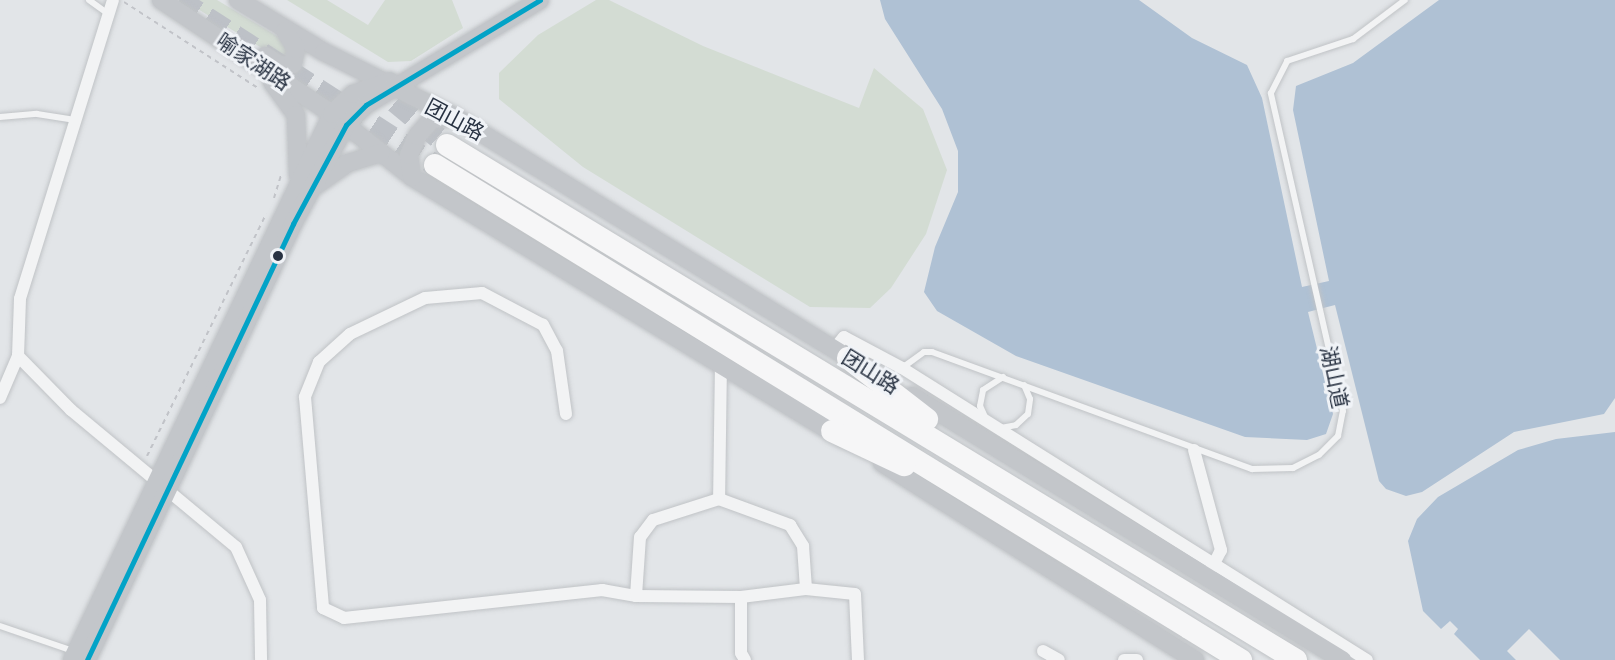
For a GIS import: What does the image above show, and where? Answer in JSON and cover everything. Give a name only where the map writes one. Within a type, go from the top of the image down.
[{"type":"highway","name":"团山路","points":[[447,145],[1021,490],[1296,660]]},
{"type":"highway","points":[[435,165],[1001,510],[1242,660]]},
{"type":"highway","points":[[842,353],[921,415],[1016,475],[1021,490]]},
{"type":"highway","points":[[832,431],[1001,510]]},
{"type":"main road","name":"喻家湖路","points":[[160,0],[234,47],[339,120]]},
{"type":"main road","name":"喻家湖路","points":[[238,0],[390,85]]},
{"type":"main road","points":[[81,657],[304,186],[339,120],[361,109],[390,85],[423,72],[540,0]]},
{"type":"main road","points":[[280,25],[296,49],[289,66],[246,45],[234,47],[237,58],[266,78],[292,104],[299,133],[304,186]]},
{"type":"main road","name":"团山路","points":[[390,85],[455,117],[842,353],[1211,569],[1342,660]]},
{"type":"main road","points":[[412,177],[409,155],[417,136],[432,119],[455,117]]},
{"type":"main road","points":[[339,120],[412,177],[721,362],[1195,660]]},
{"type":"main road","points":[[304,186],[348,163],[381,153]]},
{"type":"street","points":[[0,398],[18,356],[20,299],[107,13],[113,0]]},
{"type":"street","points":[[566,414],[557,351],[543,326],[482,293],[425,298],[350,334],[319,362],[305,397],[323,608],[344,618],[602,590],[636,596],[741,597],[806,589],[855,594],[858,660]]},
{"type":"street","points":[[842,353],[844,337],[902,368],[1000,428],[1211,569],[1367,660]]},
{"type":"street","points":[[18,356],[161,488],[236,547],[260,600],[261,660]]},
{"type":"street","points":[[719,499],[721,362]]},
{"type":"street","points":[[1194,450],[1221,550],[1211,569]]},
{"type":"street","points":[[636,596],[640,537],[653,519],[719,499],[790,525],[803,546],[806,589]]},
{"type":"street","points":[[741,597],[741,652],[745,660]]},
{"type":"street","points":[[1043,651],[1059,660]]},
{"type":"street","points":[[1124,660],[1137,660]]},
{"type":"lane","points":[[89,0],[107,13]]},
{"type":"lane","name":"湖山道","points":[[902,368],[929,351],[1004,377],[1194,450],[1252,469],[1273,470],[1303,464],[1331,446],[1343,416],[1271,93],[1287,61],[1353,39],[1405,0]]},
{"type":"lane","points":[[0,117],[37,114],[74,120]]},
{"type":"lane","points":[[987,420],[980,406],[983,390],[1004,377]]},
{"type":"lane","points":[[1000,428],[1016,425],[1028,414],[1030,399],[1024,385]]},
{"type":"lane","points":[[0,626],[81,657]]},
{"type":"path","points":[[122,0],[263,93]]},
{"type":"path","points":[[141,470],[274,199],[283,166]]},
{"type":"shaded area","points":[[183,0],[217,0],[287,42],[288,57],[280,59]]},
{"type":"shaded area","points":[[287,0],[327,0],[368,25],[385,0],[452,0],[463,28],[411,61],[388,62]]},
{"type":"shaded area","points":[[596,0],[609,0],[703,46],[859,108],[874,68],[923,109],[947,170],[926,234],[891,288],[870,308],[810,307],[583,167],[499,99],[499,73],[538,35]]},
{"type":"water","points":[[880,0],[1139,0],[1192,38],[1247,65],[1262,98],[1302,287],[1329,281],[1293,110],[1296,86],[1353,63],[1439,0],[1615,0],[1615,398],[1604,414],[1514,432],[1422,492],[1406,496],[1386,489],[1379,481],[1335,305],[1308,312],[1333,414],[1326,434],[1307,440],[1245,437],[1016,356],[937,311],[924,292],[935,247],[958,192],[958,151],[942,109],[885,19]]},
{"type":"water","points":[[1615,432],[1615,660],[1560,660],[1529,629],[1507,651],[1516,660],[1480,660],[1454,634],[1458,629],[1450,621],[1441,629],[1423,611],[1408,541],[1417,519],[1438,497],[1518,450],[1556,439]]},
{"type":"tunnel","points":[[179,0],[435,165]]},
{"type":"tunnel","points":[[370,81],[447,145]]},
{"type":"transit line","points":[[87,660],[293,224],[346,125],[366,105],[540,0]]}]
